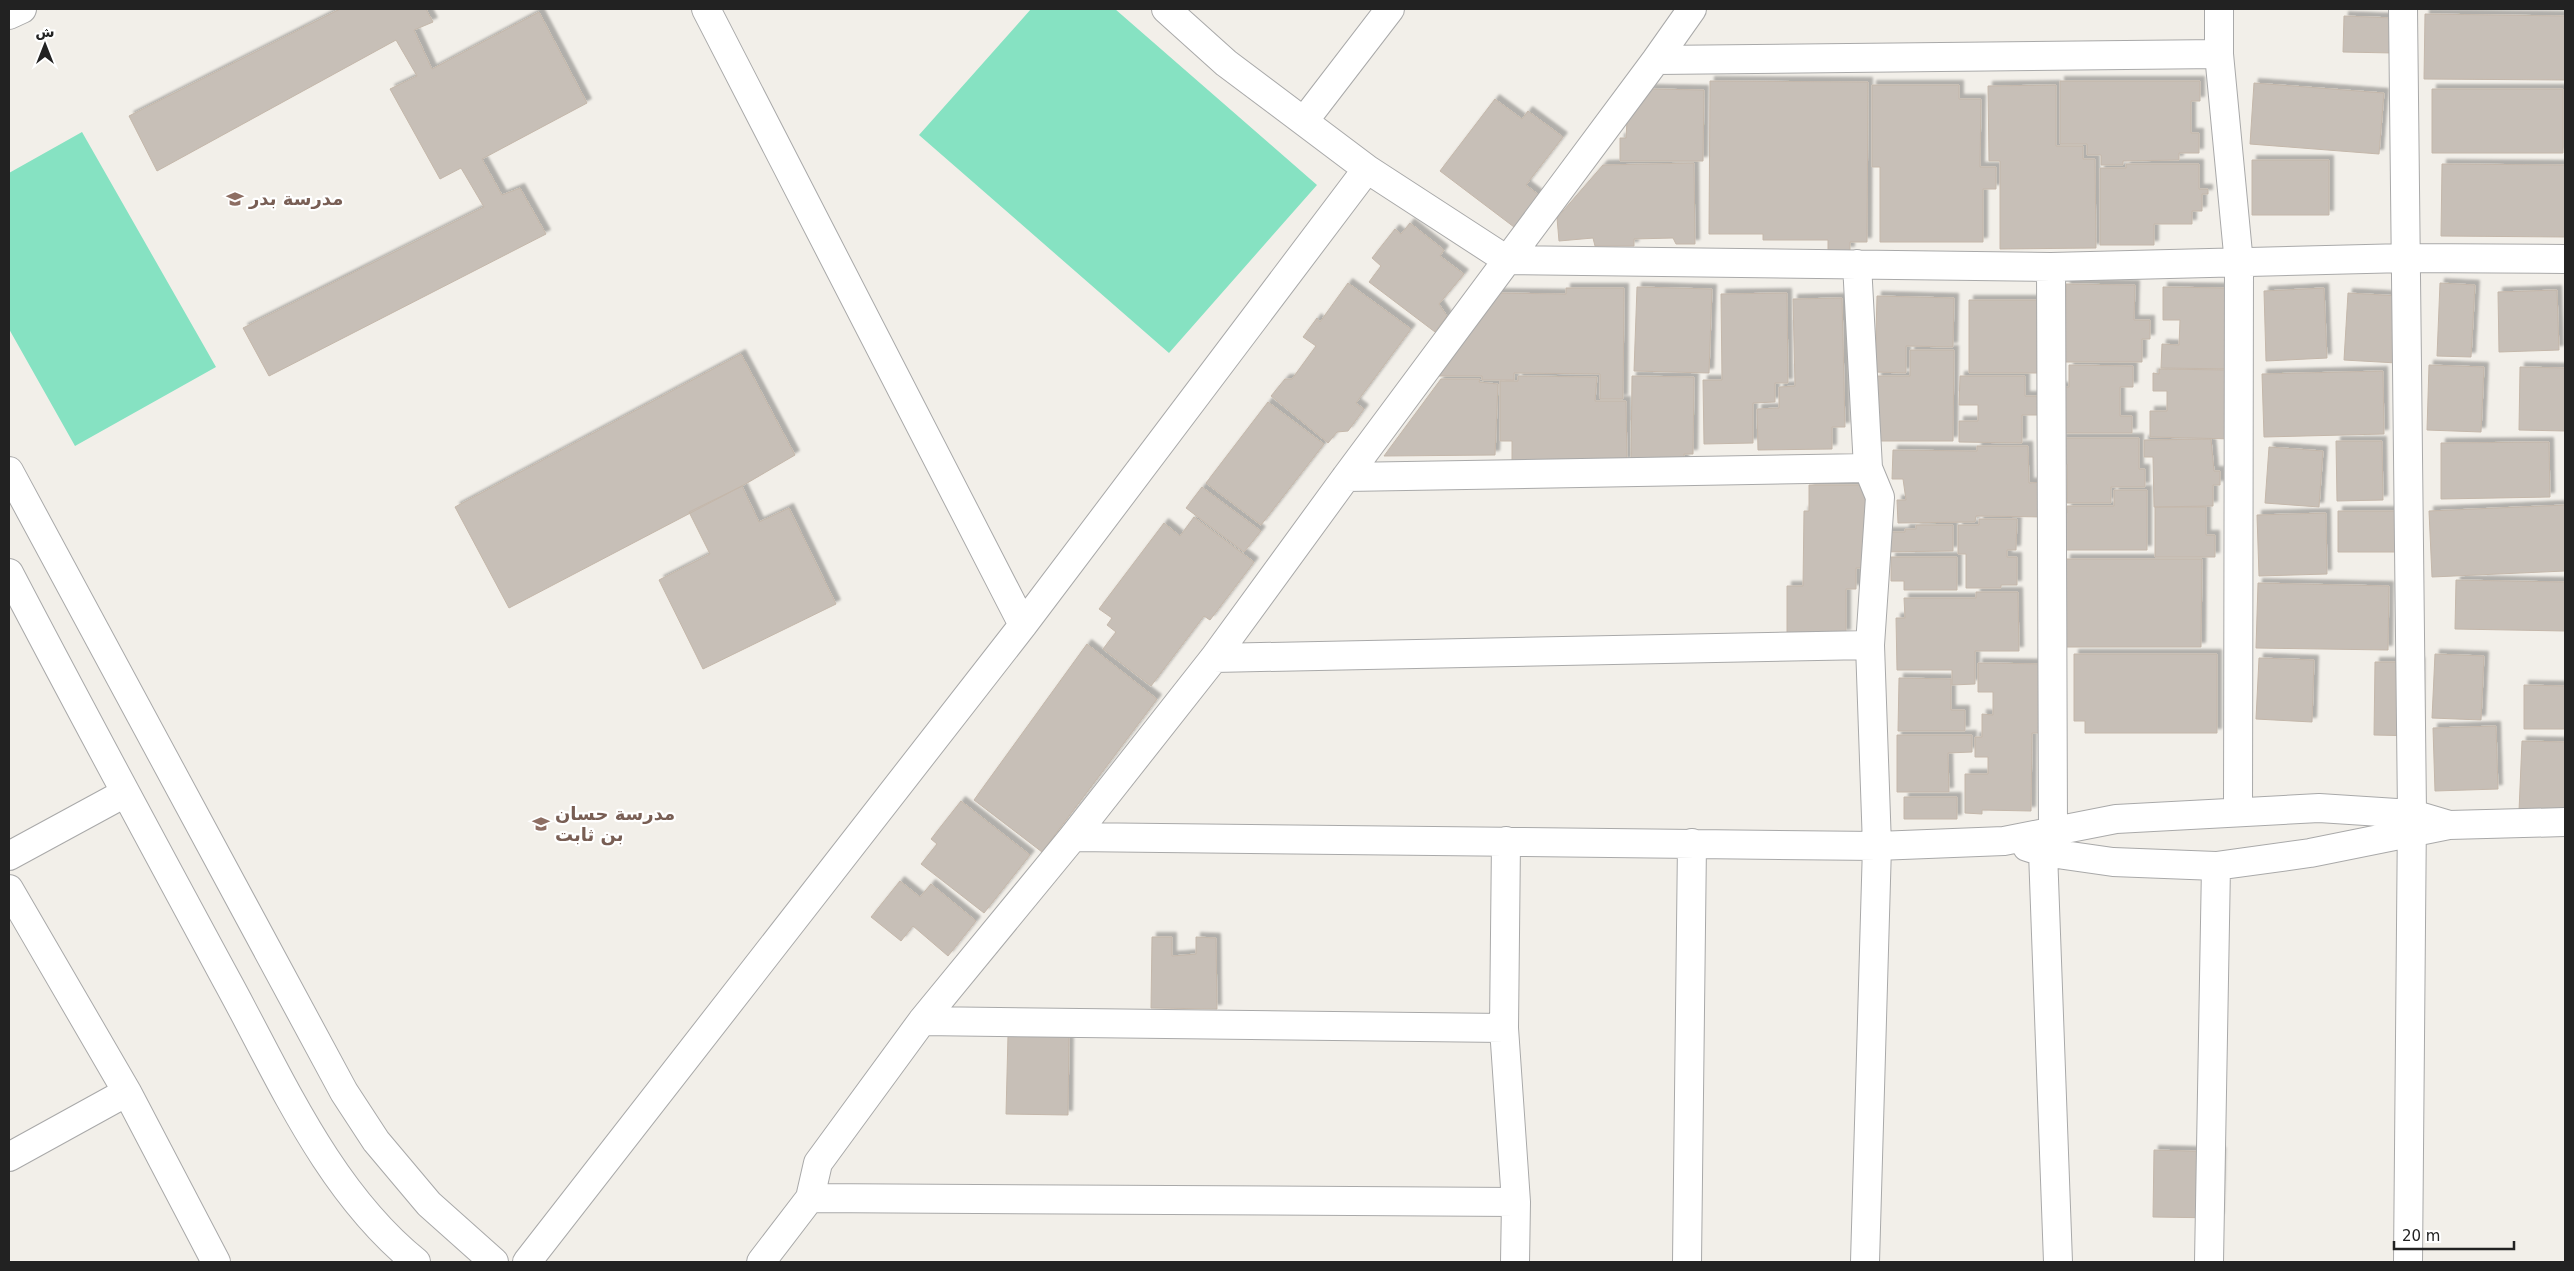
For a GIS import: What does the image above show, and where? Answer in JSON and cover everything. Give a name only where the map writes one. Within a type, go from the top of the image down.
[{"type":"street","points":[[706,9],[1023,625]]},
{"type":"street","points":[[1166,9],[1226,63],[1367,169],[1507,260],[2051,267],[2239,264],[2406,258],[2565,260]]},
{"type":"street","points":[[1304,121],[1390,9]]},
{"type":"street","points":[[761,1262],[810,1198],[818,1164],[922,1021],[1073,837],[1214,658],[1692,9]]},
{"type":"street","points":[[2219,9],[2218,54],[2239,264],[2238,811]]},
{"type":"street","points":[[2403,9],[2412,824],[2408,1262]]},
{"type":"street","points":[[1656,60],[2218,54]]},
{"type":"street","points":[[528,1262],[1023,625],[1367,169]]},
{"type":"street","points":[[1856,264],[1868,468],[1880,497],[1870,645],[1877,846],[1865,1262]]},
{"type":"street","points":[[2051,267],[2048,841],[2058,1262]]},
{"type":"street","points":[[1346,477],[1868,468]]},
{"type":"street","points":[[9,470],[344,1092],[376,1141],[429,1204],[494,1262]]},
{"type":"street","points":[[9,573],[125,793],[320,1152],[390,1240],[416,1262]]},
{"type":"street","points":[[1214,658],[1870,645]]},
{"type":"street","points":[[9,856],[125,793]]},
{"type":"street","points":[[1073,837],[1877,846],[2048,841],[2116,819],[2319,808],[2412,824],[2565,822]]},
{"type":"street","points":[[2048,841],[2112,862],[2216,866],[2310,854],[2412,824]]},
{"type":"street","points":[[1506,841],[1504,1028],[1516,1202],[1515,1262]]},
{"type":"street","points":[[1687,1262],[1692,843]]},
{"type":"street","points":[[2209,1262],[2216,866]]},
{"type":"street","points":[[9,889],[17,924],[127,1092],[215,1262]]},
{"type":"street","points":[[922,1021],[1504,1028]]},
{"type":"street","points":[[9,1157],[127,1092]]},
{"type":"street","points":[[810,1198],[1516,1202]]},
{"type":"green space","points":[[1031,9],[1115,9],[1317,185],[1169,353],[919,135]]},
{"type":"green space","points":[[82,132],[216,367],[75,446],[9,329],[9,173]]},
{"type":"building","points":[[340,9],[426,9],[433,22],[414,30],[432,69],[539,12],[587,103],[482,159],[502,195],[520,188],[546,234],[269,376],[243,328],[484,207],[461,168],[440,179],[390,89],[417,76],[396,40],[157,171],[129,116]]},
{"type":"building","points":[[2425,14],[2565,16],[2565,80],[2424,79]]},
{"type":"building","points":[[2344,16],[2394,18],[2393,53],[2343,52]]},
{"type":"building","points":[[1710,81],[1868,82],[1867,242],[1850,242],[1850,251],[1828,250],[1828,240],[1763,240],[1763,234],[1709,234]]},
{"type":"building","points":[[2060,81],[2200,81],[2200,101],[2191,101],[2191,133],[2199,133],[2199,153],[2179,153],[2179,160],[2123,161],[2123,165],[2101,165],[2101,155],[2087,155],[2087,144],[2060,144]]},
{"type":"building","points":[[2254,83],[2384,93],[2379,154],[2250,144]]},
{"type":"building","points":[[1872,85],[1959,85],[1959,99],[1981,99],[1980,167],[1996,167],[1996,189],[1983,189],[1983,242],[1880,242],[1880,167],[1872,167]]},
{"type":"building","points":[[2056,85],[2056,146],[2083,146],[2083,159],[2095,159],[2096,248],[2000,249],[2000,161],[1989,161],[1988,86]]},
{"type":"building","points":[[1651,89],[1704,90],[1703,161],[1620,161],[1620,138],[1626,138],[1627,121]]},
{"type":"building","points":[[2432,89],[2563,89],[2563,153],[2432,153]]},
{"type":"building","points":[[1495,99],[1522,119],[1528,111],[1563,137],[1526,185],[1539,195],[1514,227],[1440,171]]},
{"type":"building","points":[[2252,160],[2329,160],[2329,215],[2252,215]]},
{"type":"building","points":[[1694,163],[1695,244],[1676,244],[1673,238],[1634,239],[1634,246],[1595,246],[1593,238],[1559,241],[1557,218],[1603,165]]},
{"type":"building","points":[[2126,164],[2199,164],[2199,189],[2208,189],[2208,194],[2202,194],[2202,211],[2192,211],[2192,224],[2154,224],[2154,245],[2100,245],[2100,168],[2126,168]]},
{"type":"building","points":[[2442,164],[2565,165],[2565,237],[2441,236]]},
{"type":"building","points":[[1410,223],[1444,250],[1440,256],[1464,274],[1439,304],[1447,316],[1435,332],[1369,282],[1381,266],[1372,258],[1395,229],[1401,234]]},
{"type":"building","points":[[1348,283],[1411,329],[1356,403],[1364,409],[1348,431],[1337,432],[1328,443],[1271,396],[1285,379],[1292,379],[1316,346],[1303,337],[1317,318],[1320,322]]},
{"type":"building","points":[[2440,283],[2475,285],[2471,357],[2437,356]]},
{"type":"building","points":[[2066,284],[2135,285],[2134,320],[2150,320],[2150,339],[2142,339],[2142,362],[2065,362]]},
{"type":"building","points":[[1637,287],[1712,289],[1709,373],[1634,371]]},
{"type":"building","points":[[2163,287],[2226,288],[2235,369],[2161,368],[2162,344],[2179,345],[2180,320],[2163,320]]},
{"type":"building","points":[[1566,288],[1624,288],[1623,399],[1600,399],[1600,374],[1514,373],[1514,380],[1482,380],[1482,376],[1439,376],[1494,293],[1566,294]]},
{"type":"building","points":[[2324,288],[2327,358],[2266,361],[2264,291]]},
{"type":"building","points":[[2557,290],[2559,350],[2499,352],[2498,292]]},
{"type":"building","points":[[1787,293],[1788,383],[1775,383],[1775,402],[1753,403],[1753,443],[1704,444],[1703,380],[1722,380],[1721,294]]},
{"type":"building","points":[[2348,293],[2400,296],[2397,363],[2344,360]]},
{"type":"building","points":[[1877,296],[1954,298],[1953,347],[1906,346],[1906,373],[1875,372]]},
{"type":"building","points":[[1842,298],[1845,427],[1832,427],[1832,449],[1758,450],[1757,409],[1779,408],[1779,387],[1795,386],[1793,299]]},
{"type":"building","points":[[1969,300],[2044,300],[2038,327],[2038,373],[1969,373]]},
{"type":"building","points":[[1910,350],[1954,350],[1953,441],[1877,441],[1877,376],[1910,376]]},
{"type":"building","points":[[741,354],[795,455],[742,486],[509,608],[455,507]]},
{"type":"building","points":[[2069,365],[2133,366],[2133,387],[2120,387],[2120,416],[2132,416],[2132,433],[2058,433],[2060,387],[2069,387]]},
{"type":"building","points":[[2429,365],[2484,367],[2481,432],[2427,430]]},
{"type":"building","points":[[2520,367],[2565,368],[2565,431],[2519,430]]},
{"type":"building","points":[[2159,369],[2228,370],[2233,439],[2150,437],[2150,411],[2167,411],[2167,391],[2153,391],[2153,373],[2159,374]]},
{"type":"building","points":[[2383,371],[2384,434],[2264,437],[2262,374]]},
{"type":"building","points":[[1518,376],[1597,377],[1595,401],[1626,401],[1627,462],[1512,463],[1512,441],[1500,441],[1500,381],[1518,381]]},
{"type":"building","points":[[1632,376],[1694,377],[1693,454],[1684,454],[1684,463],[1631,462]]},
{"type":"building","points":[[1960,376],[2025,376],[2025,396],[2038,396],[2038,415],[2022,415],[2022,443],[1959,442],[1959,421],[1978,421],[1978,405],[1959,405]]},
{"type":"building","points":[[1441,379],[1480,379],[1479,382],[1498,384],[1495,455],[1384,456]]},
{"type":"building","points":[[1268,402],[1324,444],[1261,525],[1206,483]]},
{"type":"building","points":[[2061,438],[2139,438],[2139,469],[2145,469],[2145,487],[2111,487],[2111,503],[2067,503],[2067,464],[2062,464]]},
{"type":"building","points":[[2211,439],[2214,471],[2220,471],[2220,485],[2213,485],[2213,506],[2154,507],[2153,457],[2144,457],[2144,440]]},
{"type":"building","points":[[2336,441],[2382,441],[2383,500],[2337,501]]},
{"type":"building","points":[[2549,442],[2550,497],[2441,499],[2441,443]]},
{"type":"building","points":[[1977,446],[2028,446],[2029,483],[2044,482],[2046,517],[1976,516],[1975,522],[1898,523],[1897,500],[1906,500],[1903,479],[1892,479],[1893,450],[1977,451]]},
{"type":"building","points":[[2269,447],[2323,451],[2319,507],[2265,503]]},
{"type":"building","points":[[1809,485],[1868,485],[1867,568],[1856,568],[1856,589],[1846,589],[1846,634],[1787,634],[1787,586],[1803,586],[1804,511],[1809,511]]},
{"type":"building","points":[[742,486],[759,522],[789,508],[836,604],[703,669],[659,580],[710,554],[689,512]]},
{"type":"building","points":[[1202,487],[1261,531],[1244,552],[1186,508]]},
{"type":"building","points":[[2114,490],[2147,490],[2147,550],[2059,550],[2059,513],[2067,513],[2067,506],[2114,506]]},
{"type":"building","points":[[2565,505],[2565,571],[2432,577],[2429,511]]},
{"type":"building","points":[[2155,507],[2206,507],[2206,535],[2215,535],[2215,557],[2155,557]]},
{"type":"building","points":[[2338,511],[2403,511],[2403,552],[2338,552]]},
{"type":"building","points":[[2326,513],[2327,574],[2259,576],[2257,515]]},
{"type":"building","points":[[1194,517],[1254,562],[1210,620],[1204,616],[1151,686],[1103,649],[1116,632],[1107,625],[1112,618],[1099,609],[1164,523],[1180,536]]},
{"type":"building","points":[[1979,519],[2017,519],[2016,550],[2007,550],[2007,557],[2017,557],[2017,585],[2001,585],[2001,588],[1966,588],[1966,554],[1958,554],[1958,525],[1979,525]]},
{"type":"building","points":[[1916,525],[1953,525],[1953,551],[1879,552],[1879,532],[1905,532],[1905,529],[1916,529]]},
{"type":"building","points":[[1891,557],[1957,557],[1957,590],[1904,590],[1904,581],[1891,581]]},
{"type":"building","points":[[2066,559],[2202,559],[2201,647],[2065,647]]},
{"type":"building","points":[[2456,580],[2565,582],[2565,631],[2455,629]]},
{"type":"building","points":[[2258,583],[2389,586],[2388,650],[2256,648]]},
{"type":"building","points":[[1976,592],[2018,592],[2019,651],[1975,651],[1975,684],[1952,685],[1952,670],[1897,670],[1896,618],[1905,618],[1904,598],[1976,598]]},
{"type":"building","points":[[1087,644],[1157,699],[1042,852],[974,800]]},
{"type":"building","points":[[2074,654],[2217,654],[2217,733],[2085,733],[2085,721],[2074,721]]},
{"type":"building","points":[[2435,654],[2484,656],[2481,720],[2432,718]]},
{"type":"building","points":[[2259,658],[2314,660],[2312,722],[2256,719]]},
{"type":"building","points":[[2375,662],[2420,662],[2419,736],[2374,735]]},
{"type":"building","points":[[1978,663],[2048,664],[2048,733],[2032,733],[2031,811],[1982,810],[1982,814],[1965,813],[1965,774],[1988,774],[1988,757],[1975,757],[1975,737],[1982,737],[1982,714],[1993,715],[1993,692],[1978,692]]},
{"type":"building","points":[[1899,678],[1951,679],[1951,710],[1965,710],[1965,731],[1898,731]]},
{"type":"building","points":[[2524,685],[2565,686],[2565,729],[2524,729]]},
{"type":"building","points":[[2496,726],[2498,789],[2435,791],[2433,728]]},
{"type":"building","points":[[1897,735],[1972,735],[1972,752],[1948,753],[1949,792],[1897,792]]},
{"type":"building","points":[[2522,741],[2565,742],[2565,813],[2519,811]]},
{"type":"building","points":[[1904,797],[1957,797],[1957,819],[1904,819]]},
{"type":"building","points":[[961,801],[1030,855],[984,913],[921,864],[937,844],[931,839]]},
{"type":"building","points":[[900,881],[920,897],[931,884],[976,921],[948,956],[913,926],[901,941],[871,917]]},
{"type":"building","points":[[1152,937],[1172,937],[1172,956],[1196,954],[1196,937],[1216,938],[1217,1009],[1151,1008]]},
{"type":"building","points":[[1008,1035],[1069,1037],[1068,1115],[1006,1114]]},
{"type":"building","points":[[2154,1150],[2221,1152],[2219,1218],[2153,1217]]},
{"type":"place","name":"مدرسة بدر","points":[[235,199]]},
{"type":"place","name":"مدرسة حسان بن ثابت","points":[[541,824]]}]
